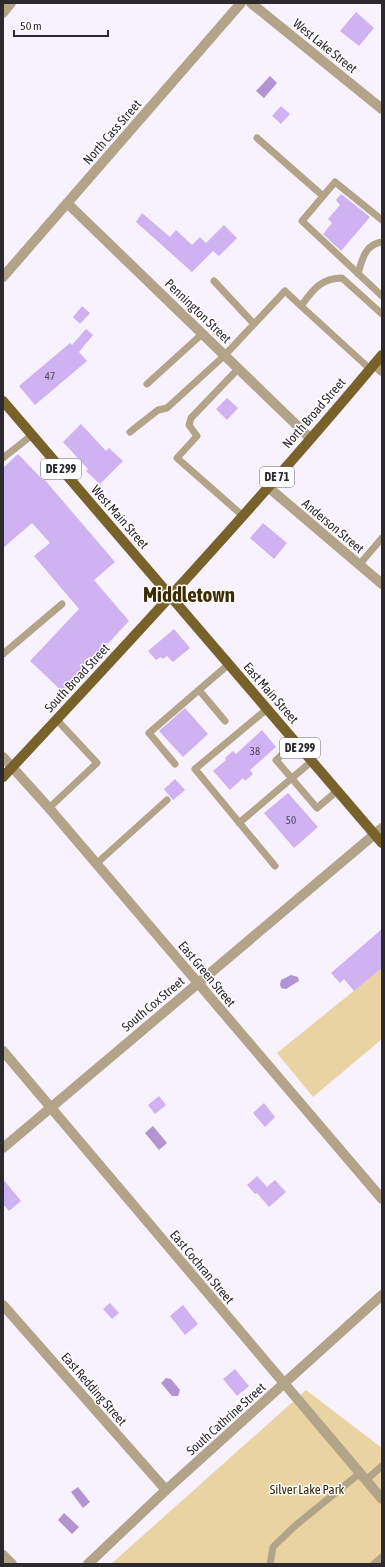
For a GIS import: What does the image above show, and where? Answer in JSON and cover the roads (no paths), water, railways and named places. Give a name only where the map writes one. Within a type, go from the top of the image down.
[{"type":"main road","name":"North Broad Street","points":[[171,596],[243,516],[382,355]]},
{"type":"main road","name":"West Main Street","points":[[3,401],[171,596]]},
{"type":"main road","name":"East Main Street","points":[[171,596],[337,790],[378,831],[382,843]]},
{"type":"main road","name":"South Broad Street","points":[[3,777],[171,596]]},
{"type":"street","points":[[3,13],[11,3]]},
{"type":"street","name":"North Cass Street","points":[[3,277],[241,3]]},
{"type":"street","name":"West Lake Street","points":[[251,3],[382,109]]},
{"type":"street","name":"Pennington Street","points":[[67,203],[310,438]]},
{"type":"street","points":[[372,367],[382,371]]},
{"type":"street","name":"Anderson Street","points":[[268,487],[382,584]]},
{"type":"street","name":"East Green Street","points":[[3,756],[382,1199]]},
{"type":"street","name":"South Cox Street","points":[[3,1148],[378,831]]},
{"type":"street","name":"East Cochran Street","points":[[3,1051],[382,1499]]},
{"type":"street","name":"South Cathrine Street","points":[[88,1564],[166,1490],[382,1295]]},
{"type":"street","name":"East Redding Street","points":[[3,1305],[166,1490]]},
{"type":"street","points":[[3,1555],[12,1564]]},
{"type":"lane","points":[[257,138],[323,196]]},
{"type":"lane","points":[[382,220],[335,182],[302,221],[382,296]]},
{"type":"lane","points":[[358,274],[363,257],[368,248],[376,243],[382,242]]},
{"type":"lane","points":[[301,306],[314,289],[330,278],[342,278],[382,314]]},
{"type":"lane","points":[[214,281],[254,324]]},
{"type":"lane","points":[[130,432],[158,410],[167,408],[225,355],[285,291],[372,367]]},
{"type":"lane","points":[[147,384],[202,334]]},
{"type":"lane","points":[[238,369],[191,418],[189,425],[197,436],[177,458],[243,516]]},
{"type":"lane","points":[[3,458],[32,434]]},
{"type":"lane","points":[[359,565],[382,538]]},
{"type":"lane","points":[[3,654],[62,604]]},
{"type":"lane","points":[[175,764],[149,733],[229,664]]},
{"type":"lane","points":[[199,690],[225,721]]},
{"type":"lane","points":[[267,709],[195,769],[275,866]]},
{"type":"lane","points":[[49,808],[97,763],[56,719]]},
{"type":"lane","points":[[296,742],[276,760],[317,808],[337,790]]},
{"type":"lane","points":[[239,823],[312,761]]},
{"type":"lane","points":[[96,864],[167,800]]},
{"type":"lane","points":[[270,1564],[273,1547],[296,1525],[363,1476],[382,1466]]},
{"type":"lane","points":[[374,1564],[382,1556]]},
{"type":"district","name":"Middletown","points":[[189,594]]},
{"type":"park label","name":"Silver Lake Park","points":[[307,1489]]}]
